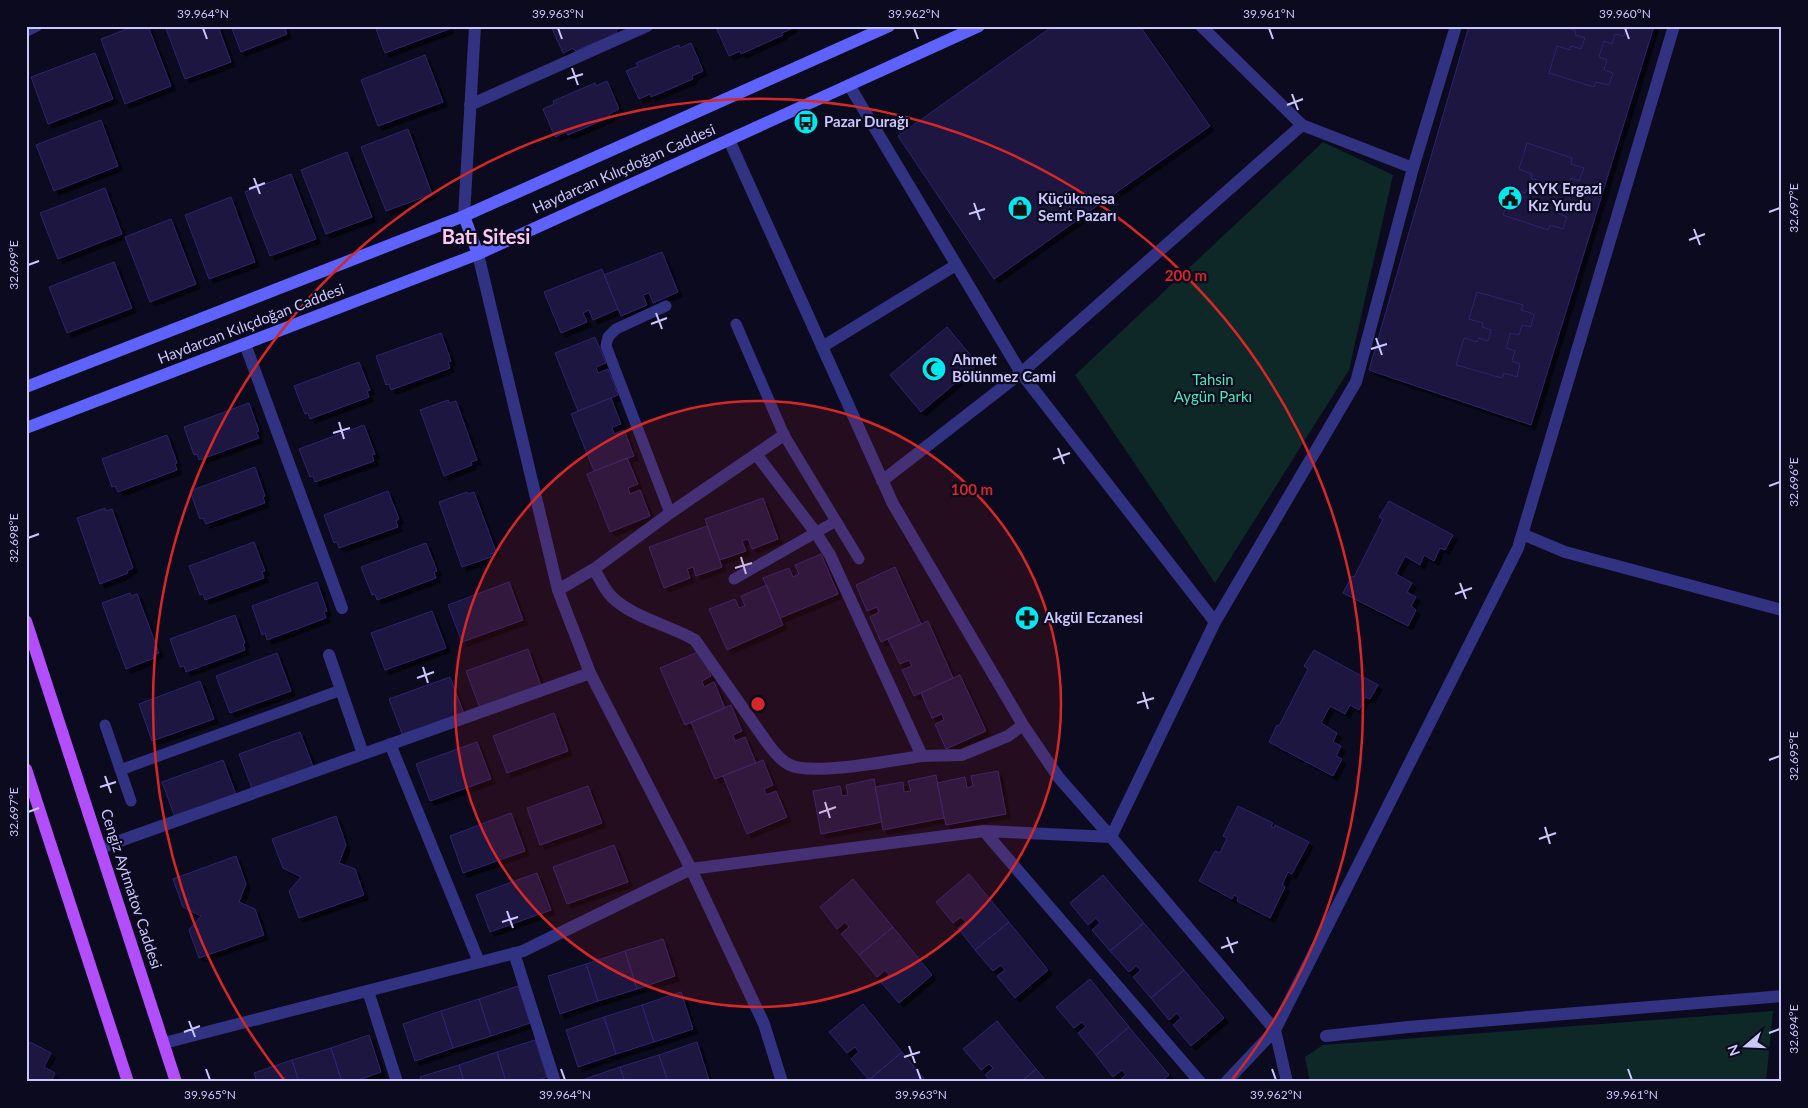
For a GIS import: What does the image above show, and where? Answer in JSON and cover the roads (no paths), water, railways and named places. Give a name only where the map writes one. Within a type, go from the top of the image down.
[{"type":"main road","name":"Haydarcan Kılıçdoğan Caddesi","points":[[26,387],[464,216],[889,26]]},
{"type":"main road","name":"Haydarcan Kılıçdoğan Caddesi","points":[[26,428],[478,254],[979,26]]},
{"type":"main road","points":[[464,216],[478,254]]},
{"type":"main road","name":"Cengiz Aytmatov Caddesi","points":[[26,621],[176,1082]]},
{"type":"main road","points":[[26,769],[128,1082]]},
{"type":"street","points":[[26,31],[36,26]]},
{"type":"street","points":[[464,216],[475,26]]},
{"type":"street","points":[[470,105],[647,26]]},
{"type":"street","points":[[1201,26],[1302,125],[1412,168]]},
{"type":"street","points":[[1111,837],[1215,622],[1356,382],[1412,168],[1456,26]]},
{"type":"street","points":[[1226,1082],[1275,1030],[1518,548],[1674,26]]},
{"type":"street","points":[[849,85],[1021,373],[1215,622]]},
{"type":"street","points":[[882,481],[1021,373],[1302,125]]},
{"type":"street","points":[[729,140],[893,504],[1023,725],[1059,778],[1275,1030],[1287,1082]]},
{"type":"street","points":[[478,254],[558,590],[590,673],[691,869],[764,1024],[782,1082]]},
{"type":"street","points":[[822,347],[956,265]]},
{"type":"street","points":[[245,344],[342,608]]},
{"type":"street","points":[[558,590],[594,569],[670,513],[784,435]]},
{"type":"street","points":[[756,454],[816,533],[830,555],[922,756]]},
{"type":"street","points":[[1522,534],[1565,552],[1782,610]]},
{"type":"street","points":[[594,569],[610,595],[626,608],[695,640],[768,744],[778,757],[791,765],[806,769],[828,769],[922,756],[962,755],[1008,736],[1023,725]]},
{"type":"street","points":[[329,655],[363,754]]},
{"type":"street","points":[[100,848],[590,673]]},
{"type":"street","points":[[390,744],[479,962]]},
{"type":"street","points":[[164,1043],[523,951],[691,869],[984,831],[1111,837]]},
{"type":"street","points":[[984,831],[1200,1082]]},
{"type":"street","points":[[514,953],[555,1082]]},
{"type":"street","points":[[368,991],[397,1082]]},
{"type":"street","points":[[1326,1036],[1408,1027],[1782,996]]},
{"type":"lane","points":[[666,306],[616,329],[608,337],[606,346],[670,513]]},
{"type":"lane","points":[[736,324],[784,435],[859,558]]},
{"type":"lane","points":[[734,579],[836,521]]},
{"type":"lane","points":[[120,770],[341,690]]},
{"type":"lane","points":[[105,725],[131,801]]},
{"type":"place","name":"Pazar Durağı","points":[[806,122]]},
{"type":"place","name":"KYK Ergazi Kız Yurdu","points":[[1510,198]]},
{"type":"place","name":"Küçükmesa Semt Pazarı","points":[[1020,208]]},
{"type":"place","name":"Ahmet Bölünmez Cami","points":[[934,369]]},
{"type":"place","name":"Akgül Eczanesi","points":[[1027,618]]},
{"type":"district","name":"Batı Sitesi","points":[[486,237]]},
{"type":"park label","name":"Tahsin Aygün Parkı","points":[[1213,388]]}]
